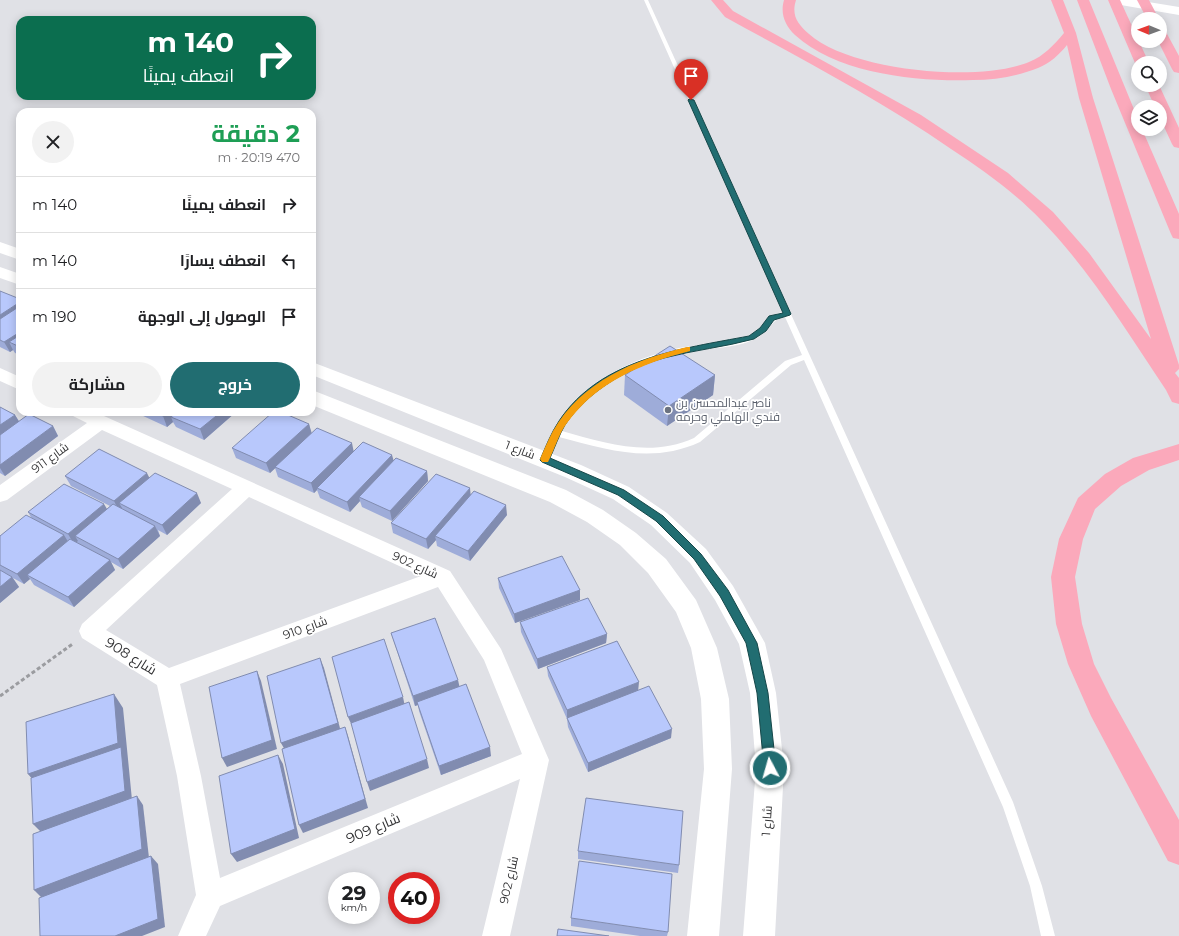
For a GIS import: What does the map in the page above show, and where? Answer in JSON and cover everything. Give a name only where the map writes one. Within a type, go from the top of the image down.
[{"type":"highway","points":[[717,0],[729,14],[916,118],[1002,176],[1047,216],[1083,257],[1119,306],[1178,393]]},
{"type":"highway","points":[[790,0],[787,8],[790,20],[799,32],[820,47],[843,57],[869,65],[920,74],[972,76],[1018,70],[1044,60],[1061,45],[1070,33]]},
{"type":"highway","points":[[1057,0],[1070,33],[1086,98],[1178,393]]},
{"type":"highway","points":[[1083,0],[1118,89],[1179,234]]},
{"type":"highway","points":[[1114,0],[1139,56]]},
{"type":"highway","points":[[1143,0],[1149,12]]},
{"type":"highway","points":[[1167,46],[1179,69]]},
{"type":"highway","points":[[1155,92],[1179,144]]},
{"type":"highway","points":[[1179,452],[1141,464],[1113,480],[1086,504],[1071,539],[1063,577],[1070,624],[1080,664],[1179,850]]},
{"type":"street","points":[[1114,0],[1179,11]]},
{"type":"street","points":[[1173,0],[1179,1]]},
{"type":"street","points":[[0,247],[16,253]]},
{"type":"street","points":[[0,272],[16,278]]},
{"type":"street","name":"شارع 1","points":[[316,370],[545,460],[621,492],[659,519],[698,556],[724,593],[752,643],[763,693],[770,768],[759,936]]},
{"type":"street","points":[[0,374],[16,382]]},
{"type":"street","points":[[316,399],[551,493],[595,516],[634,544],[657,566],[687,607],[704,648],[715,699],[718,769],[703,936]]},
{"type":"street","name":"شارع 902","points":[[87,416],[443,577],[493,656],[536,760],[496,936]]},
{"type":"street","name":"شارع 911","points":[[0,495],[100,422]]},
{"type":"street","name":"شارع 908","points":[[210,896],[188,776],[167,679],[90,631],[246,488]]},
{"type":"street","name":"شارع 910","points":[[167,679],[443,577]]},
{"type":"street","name":"شارع 909","points":[[210,896],[536,760]]},
{"type":"street","points":[[192,936],[210,896]]},
{"type":"lane","points":[[646,0],[1009,806],[1031,868],[1045,918],[1048,936]]},
{"type":"lane","points":[[545,460],[556,433],[563,421],[582,400],[618,373],[647,360],[678,351],[751,338],[763,329],[772,318],[788,314]]},
{"type":"lane","points":[[556,433],[607,446],[636,450],[667,450],[683,447],[697,440],[788,363],[806,356]]},
{"type":"path","points":[[0,696],[90,631]]},
{"type":"building","points":[[0,291],[16,297],[16,305],[0,315]]},
{"type":"building","points":[[16,309],[16,334],[4,342],[0,340],[0,319]]},
{"type":"building","points":[[16,338],[16,345],[9,342]]},
{"type":"building","points":[[670,346],[715,375],[669,406],[625,375]]},
{"type":"building","points":[[0,407],[15,415],[0,425]]},
{"type":"building","points":[[26,416],[33,416],[53,426],[0,465],[0,435]]},
{"type":"building","points":[[172,416],[216,416],[200,429],[171,417]]},
{"type":"building","points":[[268,416],[290,416],[309,424],[266,463],[232,448]]},
{"type":"building","points":[[317,428],[352,443],[311,483],[275,467]]},
{"type":"building","points":[[363,442],[392,455],[347,502],[317,488]]},
{"type":"building","points":[[99,449],[147,473],[114,501],[65,476]]},
{"type":"building","points":[[396,458],[427,471],[390,511],[359,497]]},
{"type":"building","points":[[155,473],[197,493],[162,525],[119,503]]},
{"type":"building","points":[[436,474],[470,488],[426,539],[391,523]]},
{"type":"building","points":[[64,484],[104,504],[68,534],[28,512]]},
{"type":"building","points":[[474,491],[506,505],[468,551],[435,536]]},
{"type":"building","points":[[113,504],[155,526],[118,559],[75,536]]},
{"type":"building","points":[[26,515],[64,535],[17,574],[0,565],[0,536]]},
{"type":"building","points":[[70,539],[110,560],[68,597],[27,575]]},
{"type":"building","points":[[562,556],[580,590],[514,614],[498,578]]},
{"type":"building","points":[[0,570],[12,577],[0,587]]},
{"type":"building","points":[[588,598],[607,634],[537,659],[520,622]]},
{"type":"building","points":[[435,618],[458,680],[413,696],[391,633]]},
{"type":"building","points":[[384,639],[403,697],[348,717],[332,657]]},
{"type":"building","points":[[617,641],[639,682],[567,710],[547,667]]},
{"type":"building","points":[[320,658],[338,723],[281,743],[267,676]]},
{"type":"building","points":[[257,671],[272,740],[222,758],[209,687]]},
{"type":"building","points":[[466,684],[490,747],[439,766],[417,702]]},
{"type":"building","points":[[649,686],[672,729],[588,763],[567,718]]},
{"type":"building","points":[[114,694],[118,743],[28,774],[26,722]]},
{"type":"building","points":[[409,702],[427,759],[367,782],[351,723]]},
{"type":"building","points":[[345,727],[365,799],[299,825],[282,749]]},
{"type":"building","points":[[121,747],[125,791],[33,824],[31,778]]},
{"type":"building","points":[[278,755],[295,829],[231,854],[219,776]]},
{"type":"building","points":[[137,796],[142,849],[34,890],[33,834]]},
{"type":"building","points":[[586,798],[683,811],[679,865],[578,851]]},
{"type":"building","points":[[151,856],[158,919],[115,936],[40,936],[39,898]]},
{"type":"building","points":[[579,861],[672,874],[668,932],[571,918]]},
{"type":"building","points":[[558,929],[609,936],[557,936]]},
{"type":"slow traffic","points":[[545,459],[563,421],[593,390],[618,373],[632,366],[662,355],[687,349]]},
{"type":"place","name":"ناصر عبدالمحسن بن فندي الهاملي وحرمه","points":[[668,410]]},
{"type":"route","points":[[691,100],[788,314],[782,314],[772,318],[758,334],[751,338],[662,355],[618,373],[593,390],[572,410],[556,433],[545,460],[621,492],[659,519],[698,556],[724,593],[752,643],[763,693],[770,768]]}]
